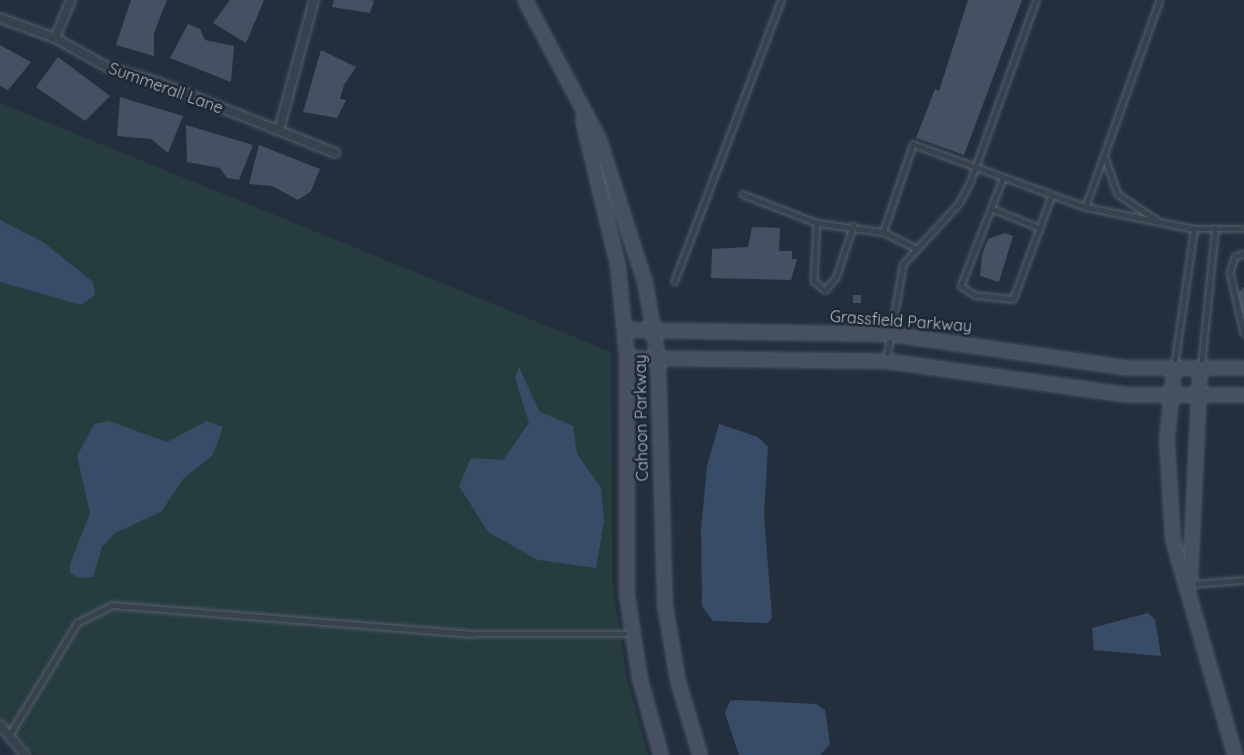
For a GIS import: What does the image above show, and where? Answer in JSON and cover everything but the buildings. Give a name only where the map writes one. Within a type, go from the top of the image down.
[{"type":"street","points":[[56,38],[71,0]]},
{"type":"street","points":[[279,130],[314,0]]},
{"type":"street","name":"Cahoon Parkway","points":[[525,0],[573,90],[621,197],[654,329],[658,357],[663,585],[676,672],[700,755]]},
{"type":"street","name":"Summerall Lane","points":[[0,18],[56,38],[106,67],[279,130],[335,153]]},
{"type":"street","name":"Cahoon Parkway","points":[[573,90],[610,221],[625,330],[627,358],[623,538],[632,634],[661,755]]},
{"type":"street","name":"Grassfield Parkway","points":[[625,330],[889,334],[1174,370],[1244,368]]},
{"type":"street","points":[[627,358],[886,361],[1170,397],[1244,395]]},
{"type":"street","points":[[1174,370],[1170,397],[1171,521],[1190,584],[1215,699],[1235,755]]},
{"type":"street","points":[[1190,584],[1197,538],[1197,397],[1200,371]]},
{"type":"street","points":[[0,725],[10,734],[25,755]]},
{"type":"lane","points":[[674,282],[781,0]]},
{"type":"lane","points":[[886,361],[894,293],[914,248],[959,203],[974,169],[1036,0]]},
{"type":"lane","points":[[1086,207],[1160,0]]},
{"type":"lane","points":[[883,232],[913,144],[1003,180],[1086,207],[1194,229],[1244,229]]},
{"type":"lane","points":[[1105,155],[1118,194],[1162,223]]},
{"type":"lane","points":[[1003,180],[961,286],[975,295],[1013,299],[1051,197]]},
{"type":"lane","points":[[742,194],[817,223],[853,226],[883,232],[914,248]]},
{"type":"lane","points":[[991,208],[1040,228]]},
{"type":"lane","points":[[817,223],[814,281],[825,290],[836,277],[853,226]]},
{"type":"lane","points":[[1174,370],[1194,229]]},
{"type":"lane","points":[[1200,371],[1215,230]]},
{"type":"lane","points":[[1244,254],[1235,257],[1230,272],[1244,333]]},
{"type":"lane","points":[[1190,584],[1244,580]]},
{"type":"lane","points":[[10,734],[77,623],[112,606],[461,633],[632,634]]},
{"type":"green space","points":[[0,103],[611,352],[612,579],[626,675],[648,755],[35,755],[0,717]]},
{"type":"water","points":[[0,220],[43,242],[93,282],[95,295],[81,305],[0,282]]},
{"type":"water","points":[[519,367],[539,411],[573,426],[577,454],[601,488],[604,521],[596,568],[538,560],[488,532],[459,486],[471,458],[503,460],[529,423],[515,378]]},
{"type":"water","points":[[109,421],[167,442],[207,421],[223,427],[213,455],[183,479],[161,512],[115,533],[102,547],[93,577],[79,578],[70,573],[70,564],[90,513],[77,456],[94,424]]},
{"type":"water","points":[[719,424],[758,437],[768,447],[764,514],[772,618],[767,623],[713,621],[702,606],[701,530],[707,466]]},
{"type":"water","points":[[1148,613],[1155,619],[1161,656],[1094,650],[1092,628]]},
{"type":"water","points":[[730,701],[816,704],[825,710],[830,744],[820,755],[739,755],[725,713]]}]
